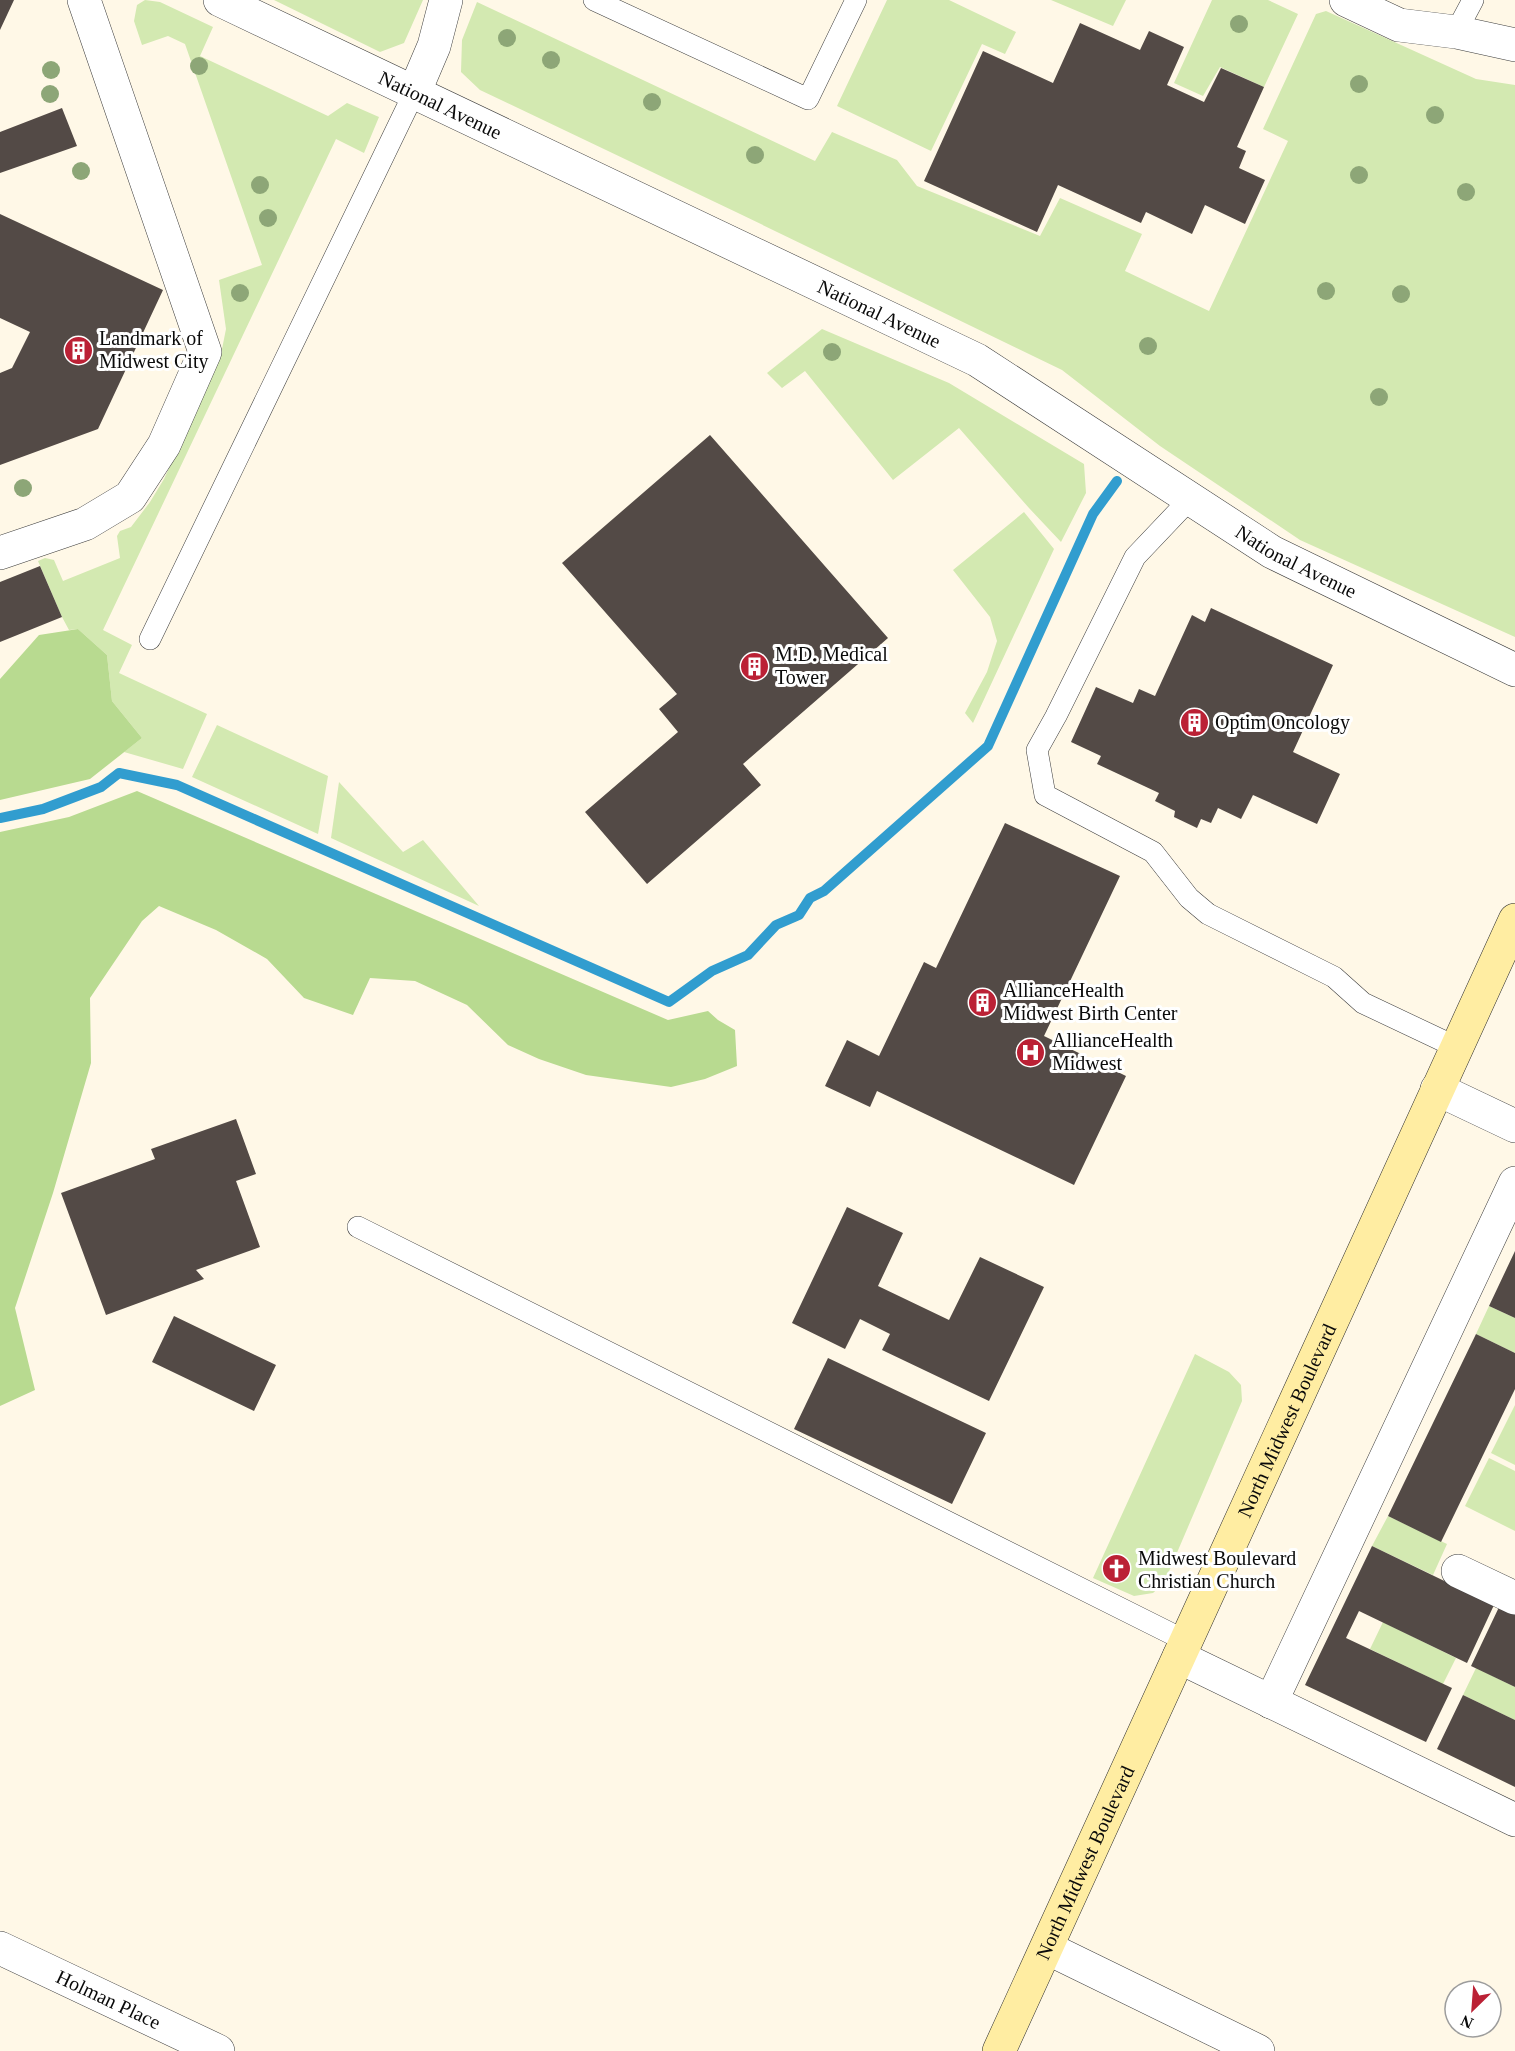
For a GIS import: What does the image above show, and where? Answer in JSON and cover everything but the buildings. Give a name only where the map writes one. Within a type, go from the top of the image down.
[{"type":"main road","name":"North Midwest Boulevard","points":[[999,2051],[1515,920]]},
{"type":"street","points":[[0,553],[85,524],[130,497],[164,445],[205,352],[84,0]]},
{"type":"street","name":"National Avenue","points":[[220,0],[977,360],[1272,552],[1515,670]]},
{"type":"street","points":[[414,93],[434,46],[446,0]]},
{"type":"street","points":[[1346,0],[1385,8],[1399,24],[1456,32],[1515,45]]},
{"type":"street","points":[[1437,1089],[1515,1126]]},
{"type":"street","points":[[1271,1702],[1515,1183]]},
{"type":"street","points":[[1458,1571],[1515,1598]]},
{"type":"street","points":[[1183,1649],[1271,1702],[1515,1820]]},
{"type":"street","name":"Holman Place","points":[[0,1948],[218,2051]]},
{"type":"street","points":[[1047,1948],[1258,2051]]},
{"type":"lane","points":[[594,0],[808,99],[856,0]]},
{"type":"lane","points":[[1456,32],[1473,0]]},
{"type":"lane","points":[[150,639],[414,93]]},
{"type":"lane","points":[[1190,499],[1135,557],[1037,750],[1045,795],[1153,852],[1189,898],[1208,914],[1334,976],[1363,1003],[1456,1047]]},
{"type":"lane","points":[[358,1227],[1183,1649]]},
{"type":"green space","points":[[145,0],[160,2],[213,27],[200,56],[328,116],[347,103],[379,117],[364,153],[336,139],[103,630],[132,645],[119,673],[207,714],[183,769],[124,752],[142,738],[112,701],[107,655],[78,629],[69,630],[38,561],[45,558],[54,560],[63,581],[120,558],[117,536],[120,531],[131,527],[164,479],[221,354],[226,329],[219,280],[262,265],[185,44],[168,36],[142,45],[134,21],[137,5]]},
{"type":"green space","points":[[274,0],[423,0],[404,43],[380,52]]},
{"type":"green space","points":[[887,0],[949,0],[1016,32],[1005,54],[982,44],[931,151],[837,106]]},
{"type":"green space","points":[[1051,0],[1126,0],[1113,26]]},
{"type":"green space","points":[[1212,0],[1268,0],[1298,14],[1264,87],[1220,67],[1203,96],[1174,83]]},
{"type":"green space","points":[[477,2],[815,161],[832,132],[897,160],[917,186],[1040,236],[1060,198],[1142,234],[1125,271],[1209,311],[1288,141],[1263,129],[1316,14],[1326,11],[1476,79],[1515,85],[1515,637],[1300,540],[1160,446],[1062,370],[480,90],[461,72],[462,40]]},
{"type":"green space","points":[[822,329],[949,383],[1084,464],[1086,493],[1061,542],[959,428],[893,480],[805,371],[782,388],[767,373]]},
{"type":"green space","points":[[1024,512],[1054,549],[973,723],[965,713],[987,672],[997,641],[990,617],[953,570]]},
{"type":"green space","points":[[78,629],[107,655],[112,701],[142,738],[90,779],[0,800],[0,679],[39,635]]},
{"type":"green space","points":[[217,725],[328,776],[318,834],[192,777]]},
{"type":"green space","points":[[339,782],[403,852],[423,840],[479,906],[331,838]]},
{"type":"green space","points":[[137,791],[668,1020],[708,1011],[735,1030],[737,1066],[705,1079],[671,1087],[586,1075],[539,1059],[508,1045],[467,1005],[415,981],[370,978],[353,1015],[304,998],[267,959],[216,930],[159,906],[142,921],[90,998],[91,1063],[53,1193],[15,1308],[35,1390],[0,1406],[0,832],[69,817]]},
{"type":"green space","points":[[1489,1306],[1515,1318],[1515,1353],[1476,1334]]},
{"type":"green space","points":[[1195,1354],[1229,1372],[1241,1385],[1242,1401],[1164,1583],[1153,1593],[1134,1596],[1093,1578]]},
{"type":"green space","points":[[1515,1405],[1515,1465],[1491,1453]]},
{"type":"green space","points":[[1489,1458],[1515,1471],[1515,1531],[1465,1506]]},
{"type":"green space","points":[[1388,1516],[1447,1544],[1433,1575],[1372,1546]]},
{"type":"green space","points":[[1383,1622],[1456,1658],[1443,1684],[1370,1649]]},
{"type":"green space","points":[[1476,1668],[1515,1687],[1515,1720],[1463,1695]]},
{"type":"waterway","points":[[0,818],[43,809],[101,787],[119,773],[177,785],[669,1002],[712,971],[748,955],[776,925],[799,915],[810,898],[824,891],[988,746],[1093,514],[1117,481]]},
{"type":"place","name":"Landmark of Midwest City","points":[[78,350]]},
{"type":"place","name":"M.D. Medical Tower","points":[[754,666]]},
{"type":"place","name":"Optim Oncology","points":[[1194,722]]},
{"type":"place","name":"AllianceHealth Midwest Birth Center","points":[[982,1002]]},
{"type":"place","name":"AllianceHealth Midwest","points":[[1031,1052]]},
{"type":"place","name":"Midwest Boulevard Christian Church","points":[[1117,1569]]}]
